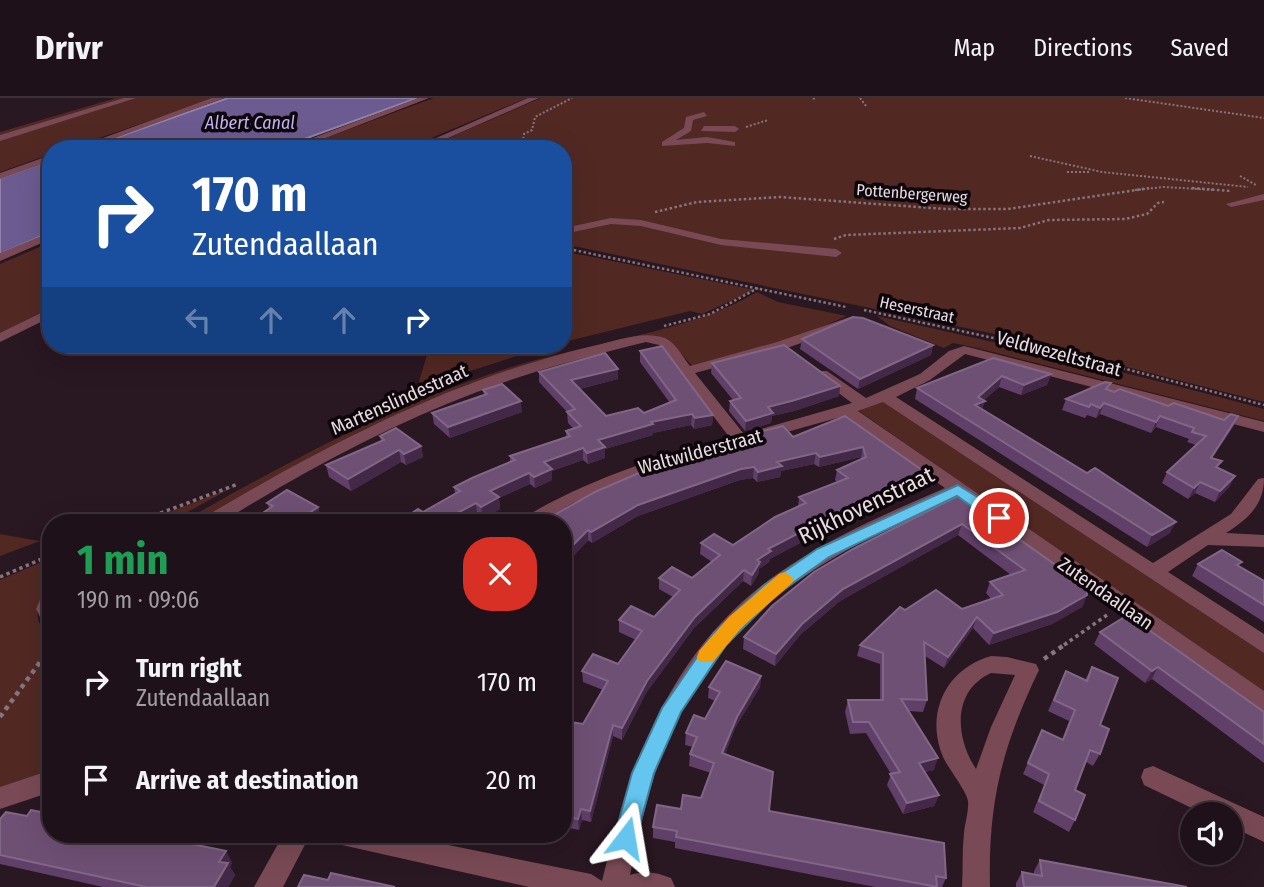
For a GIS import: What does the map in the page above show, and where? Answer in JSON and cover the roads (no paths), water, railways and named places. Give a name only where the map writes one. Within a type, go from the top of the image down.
[{"type":"street","points":[[0,138],[132,98]]},
{"type":"street","points":[[102,140],[220,98]]},
{"type":"street","points":[[312,140],[425,98]]},
{"type":"street","points":[[436,140],[535,98]]},
{"type":"street","points":[[704,114],[690,119],[687,129],[664,147],[701,140],[732,144]]},
{"type":"street","points":[[687,129],[735,129]]},
{"type":"street","points":[[687,129],[701,140]]},
{"type":"street","points":[[0,176],[42,161]]},
{"type":"street","points":[[1231,204],[1260,193]]},
{"type":"street","points":[[572,229],[611,221],[657,225],[721,243],[831,253]]},
{"type":"street","points":[[0,257],[42,240]]},
{"type":"street","points":[[686,371],[782,345],[848,313],[869,323]]},
{"type":"street","points":[[0,338],[42,317]]},
{"type":"street","name":"Martenslindestraat","points":[[222,514],[300,466],[415,409],[507,374],[606,347],[653,338],[664,342],[739,439]]},
{"type":"street","name":"Zutendaallaan","points":[[782,345],[958,489],[1264,703]]},
{"type":"street","name":"Veldwezeltstraat","points":[[929,347],[953,356],[958,352],[974,351],[1264,427]]},
{"type":"street","name":"Waltwilderstraat","points":[[542,514],[590,486],[629,470],[855,407],[884,396],[925,377],[953,356]]},
{"type":"street","points":[[884,396],[1264,645]]},
{"type":"street","points":[[1154,572],[1237,518],[1264,484]]},
{"type":"street","name":"Rijkhovenstraat","points":[[614,887],[638,790],[661,729],[687,685],[720,640],[770,590],[804,565],[853,538],[958,489]]},
{"type":"street","points":[[1206,539],[1264,541]]},
{"type":"street","points":[[976,887],[976,828],[982,800],[1004,720],[1028,670],[998,664],[985,666],[967,677],[953,699],[948,722],[952,748],[982,800]]},
{"type":"street","points":[[1153,777],[1264,830]]},
{"type":"street","points":[[0,798],[42,785]]},
{"type":"street","points":[[268,887],[293,843]]},
{"type":"street","points":[[409,843],[591,887]]},
{"type":"street","points":[[632,887],[645,884],[661,887]]},
{"type":"water","name":"Albert Canal","points":[[228,98],[417,98],[302,140],[109,140]]},
{"type":"water","points":[[42,163],[42,236],[0,254],[0,178]]}]
